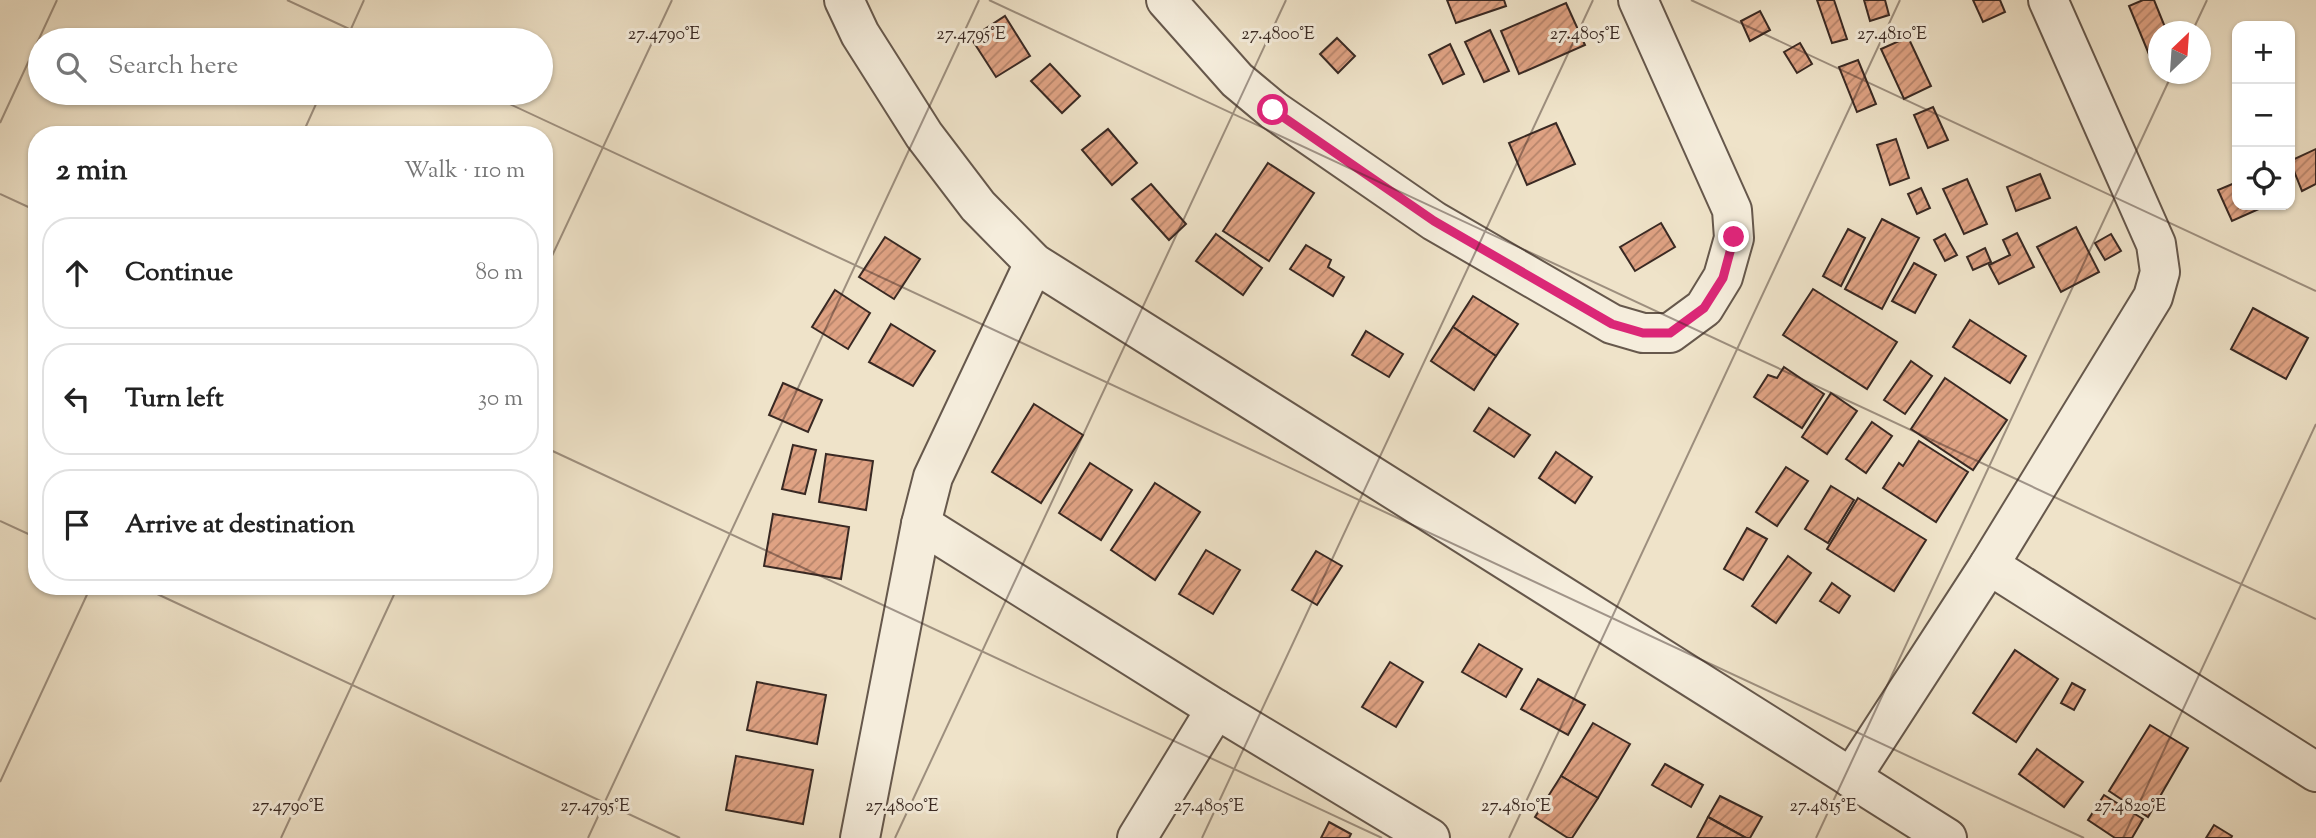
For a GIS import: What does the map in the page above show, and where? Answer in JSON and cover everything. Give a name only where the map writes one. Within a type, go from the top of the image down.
[{"type":"street","points":[[844,0],[860,34],[924,135],[978,206],[1034,263],[1947,838]]},
{"type":"street","points":[[1166,0],[1237,80],[1273,110],[1434,221],[1612,324],[1643,333],[1670,333],[1704,308],[1723,278],[1734,237],[1732,210],[1638,0]]},
{"type":"street","points":[[1851,778],[1989,565],[2153,297],[2160,272],[2156,244],[2048,0]]},
{"type":"street","points":[[860,838],[921,524],[933,477],[1034,263]]},
{"type":"street","points":[[921,524],[1216,709],[1430,838]]},
{"type":"street","points":[[1989,565],[2311,757]]},
{"type":"street","points":[[1137,838],[1216,709]]},
{"type":"building","points":[[1447,0],[1504,0],[1506,6],[1456,23]]},
{"type":"building","points":[[1817,0],[1834,0],[1847,39],[1832,43]]},
{"type":"building","points":[[1864,0],[1885,0],[1889,15],[1870,21]]},
{"type":"building","points":[[1973,0],[2000,0],[2005,12],[1983,22]]},
{"type":"building","points":[[2143,0],[2154,0],[2163,21],[2148,21],[2148,52],[2129,6]]},
{"type":"building","points":[[1566,3],[1585,45],[1519,74],[1501,31]]},
{"type":"building","points":[[1760,11],[1770,30],[1750,41],[1741,21]]},
{"type":"building","points":[[1005,16],[1030,56],[996,77],[971,38]]},
{"type":"building","points":[[1490,30],[1509,71],[1484,82],[1465,42]]},
{"type":"building","points":[[1908,37],[1931,86],[1904,99],[1881,49]]},
{"type":"building","points":[[1337,38],[1355,56],[1338,73],[1320,54]]},
{"type":"building","points":[[1800,43],[1812,64],[1797,73],[1784,52]]},
{"type":"building","points":[[1450,44],[1464,74],[1443,84],[1429,55]]},
{"type":"building","points":[[1858,60],[1876,104],[1857,112],[1839,67]]},
{"type":"building","points":[[1050,64],[1080,96],[1062,113],[1031,81]]},
{"type":"building","points":[[1933,107],[1948,140],[1928,148],[1914,115]]},
{"type":"building","points":[[1556,123],[1575,164],[1527,185],[1509,143]]},
{"type":"building","points":[[1108,129],[1137,163],[1112,185],[1082,150]]},
{"type":"building","points":[[1896,139],[1909,178],[1890,185],[1877,145]]},
{"type":"building","points":[[2316,149],[2316,184],[2302,191],[2295,174],[2295,159]]},
{"type":"building","points":[[1268,163],[1314,193],[1269,261],[1223,231]]},
{"type":"building","points":[[2040,174],[2050,198],[2016,211],[2007,187]]},
{"type":"building","points":[[1967,179],[1987,224],[1964,234],[1943,189]]},
{"type":"building","points":[[1151,184],[1186,224],[1169,240],[1132,199]]},
{"type":"building","points":[[2232,184],[2232,210],[2257,210],[2232,221],[2218,190]]},
{"type":"building","points":[[1921,188],[1930,208],[1917,214],[1908,194]]},
{"type":"building","points":[[1882,219],[1919,238],[1882,309],[1845,289]]},
{"type":"building","points":[[1661,223],[1675,247],[1635,271],[1620,247]]},
{"type":"building","points":[[2076,227],[2099,272],[2061,292],[2037,247]]},
{"type":"building","points":[[1848,229],[1865,238],[1841,286],[1823,276]]},
{"type":"building","points":[[2017,233],[2034,267],[1999,284],[1989,265],[2010,255],[2003,240]]},
{"type":"building","points":[[1216,234],[1262,268],[1243,295],[1196,261]]},
{"type":"building","points":[[1945,234],[1957,255],[1945,261],[1934,240]]},
{"type":"building","points":[[2111,234],[2121,251],[2105,260],[2095,243]]},
{"type":"building","points":[[885,237],[920,259],[894,299],[859,277]]},
{"type":"building","points":[[1306,245],[1331,260],[1328,267],[1344,277],[1333,296],[1290,269]]},
{"type":"building","points":[[1985,248],[1991,262],[1973,270],[1967,257]]},
{"type":"building","points":[[1914,263],[1936,275],[1915,313],[1892,301]]},
{"type":"building","points":[[1813,289],[1897,342],[1867,389],[1783,335]]},
{"type":"building","points":[[835,290],[870,313],[848,349],[812,327]]},
{"type":"building","points":[[1473,296],[1518,324],[1496,356],[1453,327]]},
{"type":"building","points":[[2253,308],[2308,338],[2286,379],[2231,349]]},
{"type":"building","points":[[1970,320],[2026,356],[2010,383],[1953,347]]},
{"type":"building","points":[[891,324],[935,351],[913,386],[869,362]]},
{"type":"building","points":[[1453,327],[1496,356],[1474,390],[1431,361]]},
{"type":"building","points":[[1366,331],[1403,354],[1389,377],[1352,355]]},
{"type":"building","points":[[1911,361],[1932,376],[1905,414],[1884,400]]},
{"type":"building","points":[[1784,367],[1824,394],[1802,428],[1754,397],[1768,375],[1777,378]]},
{"type":"building","points":[[1945,378],[2007,420],[1973,470],[1911,429]]},
{"type":"building","points":[[783,383],[822,400],[808,432],[769,415]]},
{"type":"building","points":[[1831,393],[1857,411],[1827,454],[1802,437]]},
{"type":"building","points":[[1034,404],[1083,435],[1041,503],[992,472]]},
{"type":"building","points":[[1489,408],[1530,435],[1514,457],[1474,431]]},
{"type":"building","points":[[1872,422],[1892,436],[1866,473],[1846,459]]},
{"type":"building","points":[[1919,441],[1968,472],[1936,522],[1883,488],[1899,463],[1903,466]]},
{"type":"building","points":[[793,445],[816,450],[805,494],[782,489]]},
{"type":"building","points":[[1556,452],[1592,477],[1575,503],[1539,478]]},
{"type":"building","points":[[826,454],[873,461],[866,510],[819,502]]},
{"type":"building","points":[[1090,463],[1132,490],[1101,540],[1059,513]]},
{"type":"building","points":[[1786,467],[1808,481],[1777,526],[1756,512]]},
{"type":"building","points":[[1155,483],[1200,512],[1155,580],[1111,550]]},
{"type":"building","points":[[1831,486],[1854,500],[1828,543],[1805,529]]},
{"type":"building","points":[[1858,498],[1926,540],[1894,591],[1827,549]]},
{"type":"building","points":[[773,514],[849,527],[841,579],[764,566]]},
{"type":"building","points":[[1747,528],[1767,539],[1743,580],[1724,569]]},
{"type":"building","points":[[1206,550],[1240,570],[1213,614],[1179,594]]},
{"type":"building","points":[[1316,551],[1342,566],[1317,605],[1292,590]]},
{"type":"building","points":[[1788,556],[1811,573],[1776,623],[1752,606]]},
{"type":"building","points":[[1832,583],[1850,596],[1839,613],[1820,601]]},
{"type":"building","points":[[1479,644],[1522,669],[1506,697],[1462,672]]},
{"type":"building","points":[[2015,650],[2058,679],[2016,742],[1973,713]]},
{"type":"building","points":[[1390,662],[1423,682],[1396,727],[1362,707]]},
{"type":"building","points":[[1538,679],[1585,705],[1568,735],[1521,709]]},
{"type":"building","points":[[757,682],[826,695],[817,744],[747,730]]},
{"type":"building","points":[[2072,683],[2085,690],[2074,710],[2061,703]]},
{"type":"building","points":[[1593,723],[1630,744],[1598,798],[1561,776]]},
{"type":"building","points":[[2150,725],[2188,748],[2148,817],[2109,791]]},
{"type":"building","points":[[2037,749],[2083,782],[2064,807],[2019,774]]},
{"type":"building","points":[[736,756],[813,770],[803,824],[726,810]]},
{"type":"building","points":[[1665,764],[1703,785],[1691,807],[1652,785]]},
{"type":"building","points":[[1561,776],[1598,798],[1572,838],[1535,817]]},
{"type":"building","points":[[2104,795],[2143,819],[2132,838],[2115,838],[2088,820]]},
{"type":"building","points":[[1720,796],[1762,817],[1750,838],[1708,817]]},
{"type":"building","points":[[1708,817],[1746,838],[1697,838]]},
{"type":"building","points":[[1329,822],[1351,834],[1349,838],[1321,838]]},
{"type":"building","points":[[2214,825],[2232,836],[2231,838],[2206,838]]},
{"type":"route","points":[[1273,110],[1434,221],[1612,324],[1643,333],[1670,333],[1704,308],[1723,278],[1734,237]]}]
